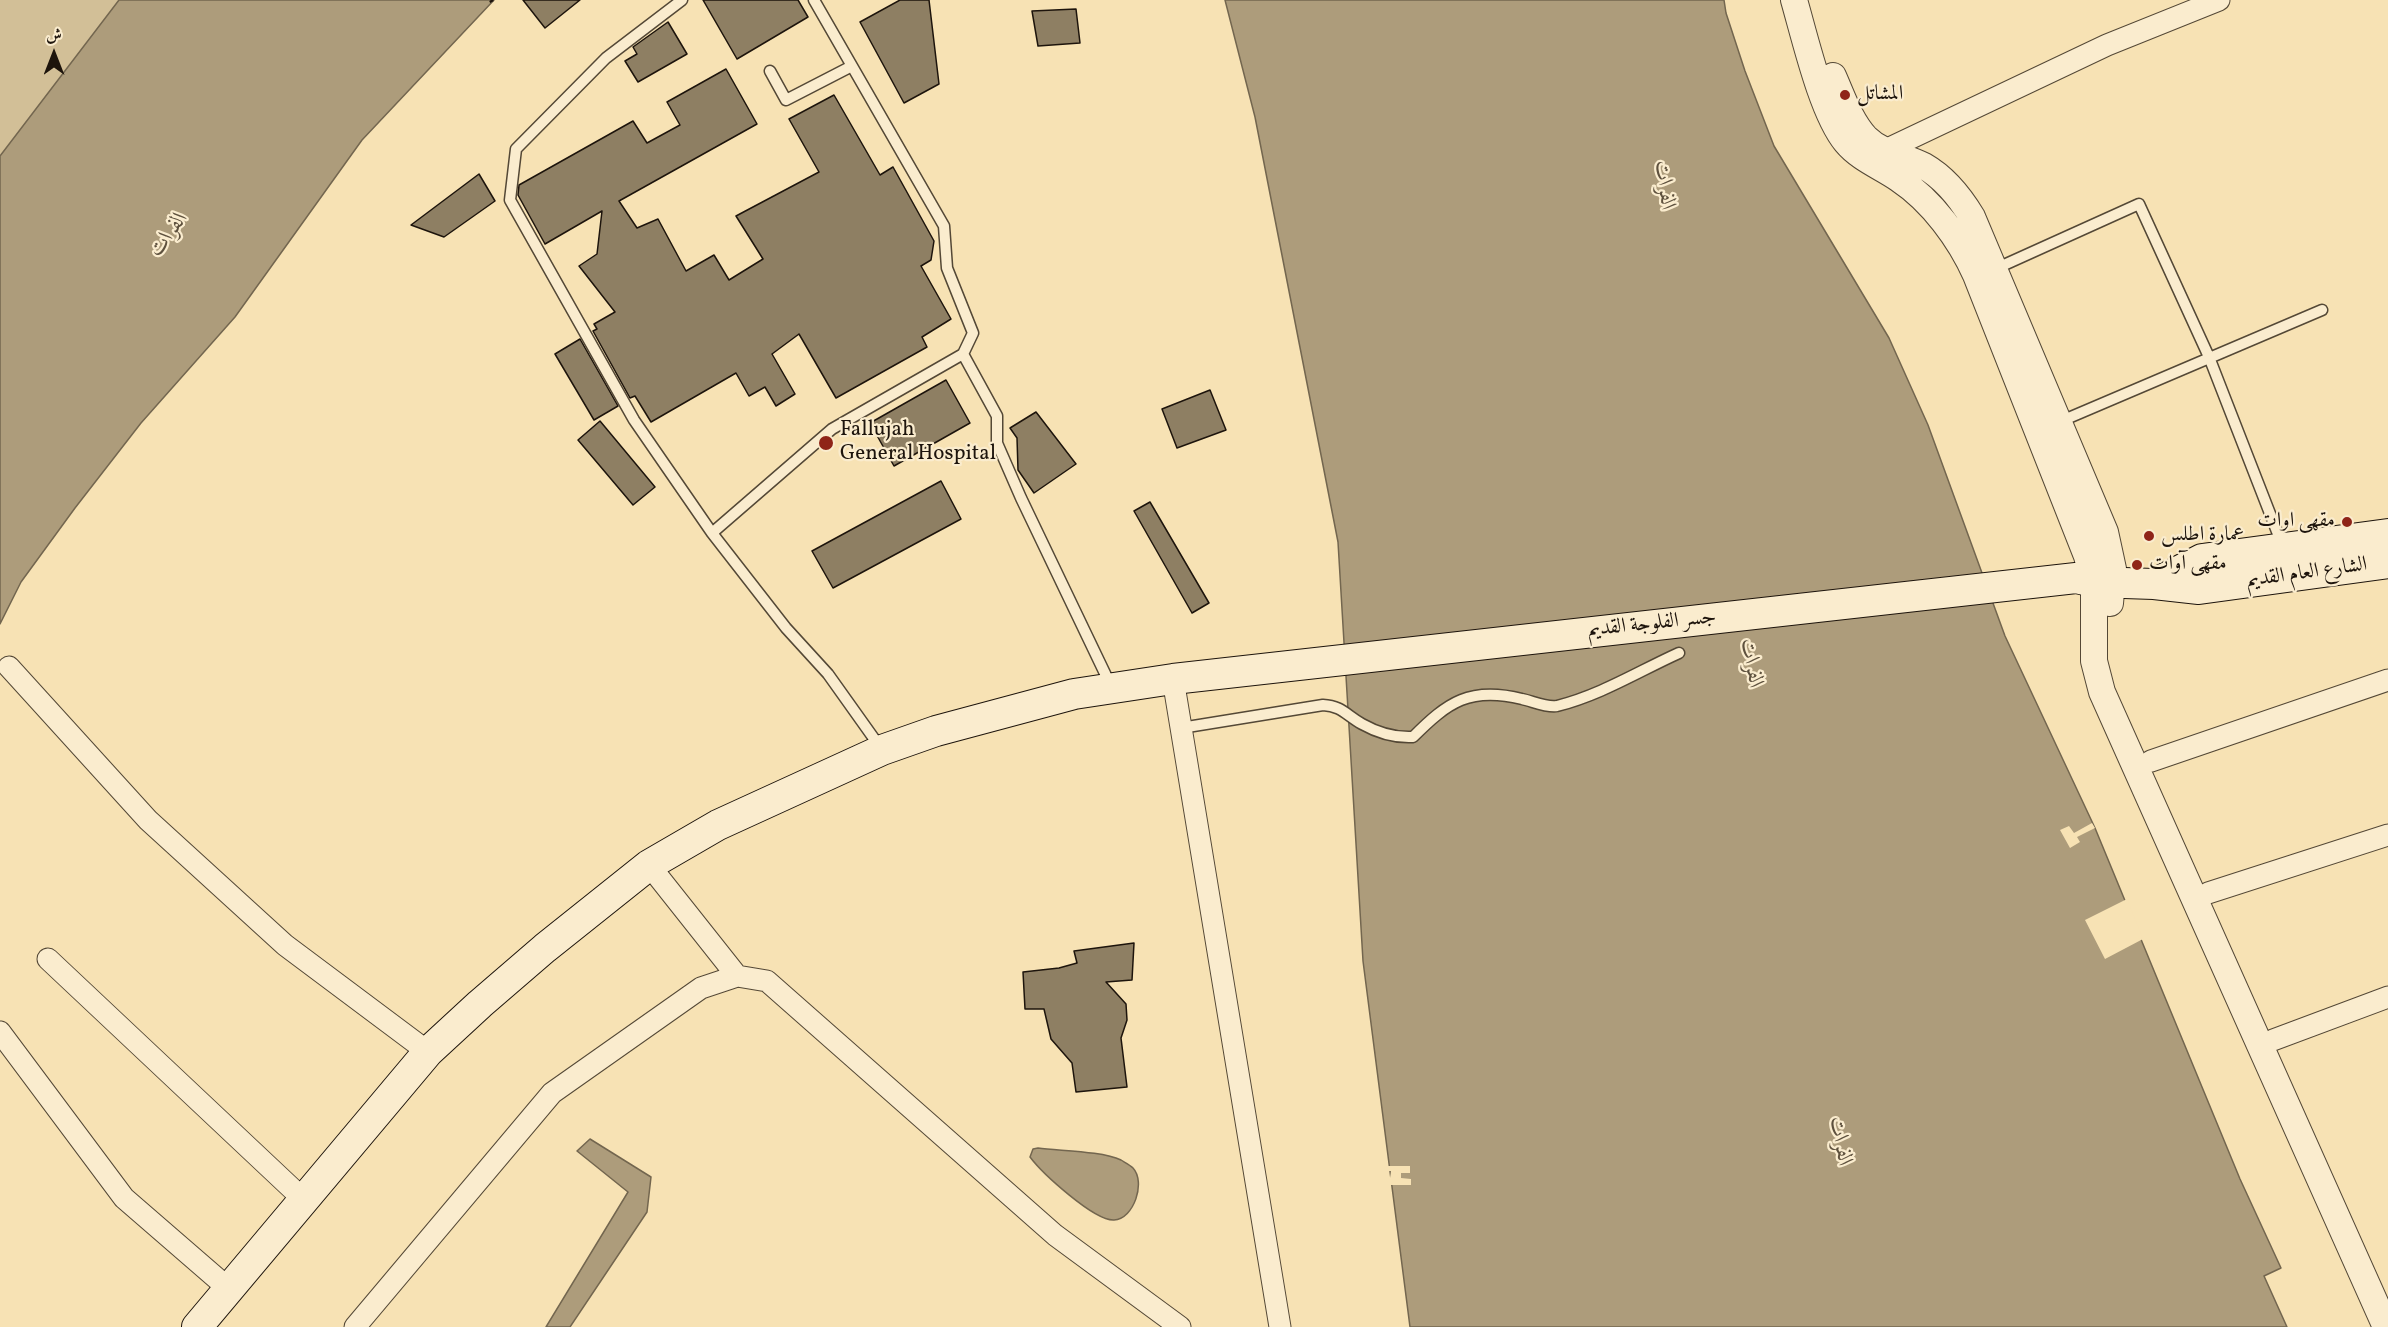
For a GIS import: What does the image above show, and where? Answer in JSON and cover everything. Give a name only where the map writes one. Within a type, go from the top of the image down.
[{"type":"main road","name":"الشارع العام القديم","points":[[2154,584],[2202,559],[2388,534]]},
{"type":"main road","name":"الشارع العام القديم","points":[[2094,581],[2199,589],[2388,563]]},
{"type":"main road","name":"جسر الفلوجة القديم","points":[[197,1327],[428,1052],[537,954],[649,865],[718,825],[882,750],[947,728],[1074,694],[1229,671],[2094,581]]},
{"type":"street","points":[[1794,0],[1810,57],[1833,120],[1848,144],[1876,155],[1925,167],[1956,193],[1972,217],[2105,532],[2110,550],[2094,581],[2092,645],[2102,692],[2386,1327]]},
{"type":"street","points":[[1811,0],[1820,39],[1842,97],[1858,128],[1875,146],[1876,155],[1923,198],[1942,219],[1970,260],[2087,556],[2105,634],[2108,659],[2208,893],[2388,1297]]},
{"type":"street","points":[[1876,155],[2107,45],[2218,0]]},
{"type":"street","points":[[9,667],[148,820],[285,945],[428,1052]]},
{"type":"street","points":[[1173,679],[1280,1327]]},
{"type":"street","points":[[2151,761],[2388,680]]},
{"type":"street","points":[[2208,893],[2388,835]]},
{"type":"street","points":[[649,865],[737,976]]},
{"type":"street","points":[[48,959],[303,1199]]},
{"type":"street","points":[[355,1327],[552,1094],[701,988],[737,976],[767,981],[1055,1235],[1180,1327]]},
{"type":"street","points":[[2273,1040],[2388,997]]},
{"type":"street","points":[[0,1032],[124,1198],[229,1289]]},
{"type":"lane","points":[[682,0],[606,58],[516,149],[510,200],[634,420],[712,533],[786,628],[828,674],[882,750]]},
{"type":"lane","points":[[712,533],[832,429],[963,354],[974,333],[947,268],[944,226],[814,0]]},
{"type":"lane","points":[[770,71],[786,100],[852,66]]},
{"type":"lane","points":[[1995,270],[2139,204],[2209,357],[2283,548]]},
{"type":"lane","points":[[2059,422],[2322,310]]},
{"type":"lane","points":[[963,354],[997,416],[998,443],[1009,471],[1113,688]]},
{"type":"lane","points":[[1181,728],[1323,705],[1336,706],[1361,723],[1394,738],[1413,737],[1440,711],[1473,695],[1496,694],[1554,707],[1590,696],[1679,653]]},
{"type":"shaded area","points":[[0,0],[119,0],[0,156]]},
{"type":"water","name":"الفرات","points":[[119,0],[494,0],[362,140],[235,317],[141,423],[75,508],[21,582],[0,624],[0,156]]},
{"type":"water","name":"الفرات","points":[[1225,0],[1724,0],[1745,71],[1774,146],[1889,338],[1928,425],[2005,636],[2095,828],[2240,1179],[2281,1268],[2264,1276],[2287,1327],[1410,1327],[1363,961],[1338,542],[1255,117]]},
{"type":"water","points":[[590,1139],[651,1177],[647,1212],[570,1327],[546,1327],[628,1192],[577,1151]]},
{"type":"water","points":[[1033,1149],[1103,1155],[1121,1160],[1133,1168],[1137,1174],[1138,1190],[1132,1207],[1121,1218],[1114,1220],[1094,1213],[1069,1195],[1036,1164],[1030,1157]]},
{"type":"pier","points":[[2092,823],[2095,828],[2077,837],[2080,842],[2070,848],[2060,830],[2069,826],[2074,833]]},
{"type":"pier","points":[[2127,899],[2143,939],[2105,959],[2085,920]]},
{"type":"pier","points":[[1387,1166],[1410,1166],[1410,1173],[1401,1173],[1401,1178],[1411,1179],[1411,1185],[1389,1185],[1387,1178],[1390,1178],[1391,1171],[1388,1171]]},
{"type":"building","points":[[523,0],[580,0],[545,28]]},
{"type":"building","points":[[703,0],[798,0],[808,17],[737,59]]},
{"type":"building","points":[[900,0],[929,0],[939,84],[904,103],[860,22]]},
{"type":"building","points":[[1076,9],[1080,43],[1038,46],[1032,11]]},
{"type":"building","points":[[668,22],[687,54],[638,82],[625,61],[637,54],[633,47]]},
{"type":"building","points":[[726,69],[757,124],[619,201],[637,228],[658,219],[686,271],[714,255],[729,280],[763,259],[736,216],[819,172],[789,119],[834,95],[880,175],[893,167],[934,241],[931,260],[921,266],[951,319],[922,337],[927,347],[836,398],[799,334],[772,354],[795,394],[776,406],[765,387],[749,396],[736,373],[651,422],[635,396],[630,398],[593,331],[597,329],[594,324],[615,312],[579,266],[597,254],[602,211],[545,244],[518,195],[519,185],[633,121],[647,143],[680,125],[667,102]]},
{"type":"building","points":[[479,174],[495,201],[444,237],[411,225]]},
{"type":"building","points":[[580,339],[618,406],[594,420],[555,354]]},
{"type":"building","points":[[946,380],[970,423],[894,466],[870,423]]},
{"type":"building","points":[[1210,390],[1226,430],[1177,448],[1162,409]]},
{"type":"building","points":[[1036,412],[1076,464],[1034,493],[1018,470],[1017,438],[1010,428]]},
{"type":"building","points":[[600,421],[655,487],[633,505],[578,440]]},
{"type":"building","points":[[941,481],[961,519],[833,588],[812,551]]},
{"type":"building","points":[[1150,502],[1209,603],[1192,613],[1134,511]]},
{"type":"building","points":[[1134,943],[1132,980],[1106,982],[1126,1004],[1127,1020],[1121,1038],[1127,1087],[1076,1092],[1072,1063],[1051,1039],[1044,1009],[1025,1009],[1023,972],[1059,968],[1077,963],[1074,951]]},
{"type":"place","name":"المشاتل","points":[[1845,95]]},
{"type":"place","name":"Fallujah General Hospital","points":[[826,443]]},
{"type":"place","name":"مقهى اوات","points":[[2347,522]]},
{"type":"place","name":"عمارة اطلس","points":[[2149,536]]},
{"type":"place","name":"مقهى آوات","points":[[2137,565]]}]
